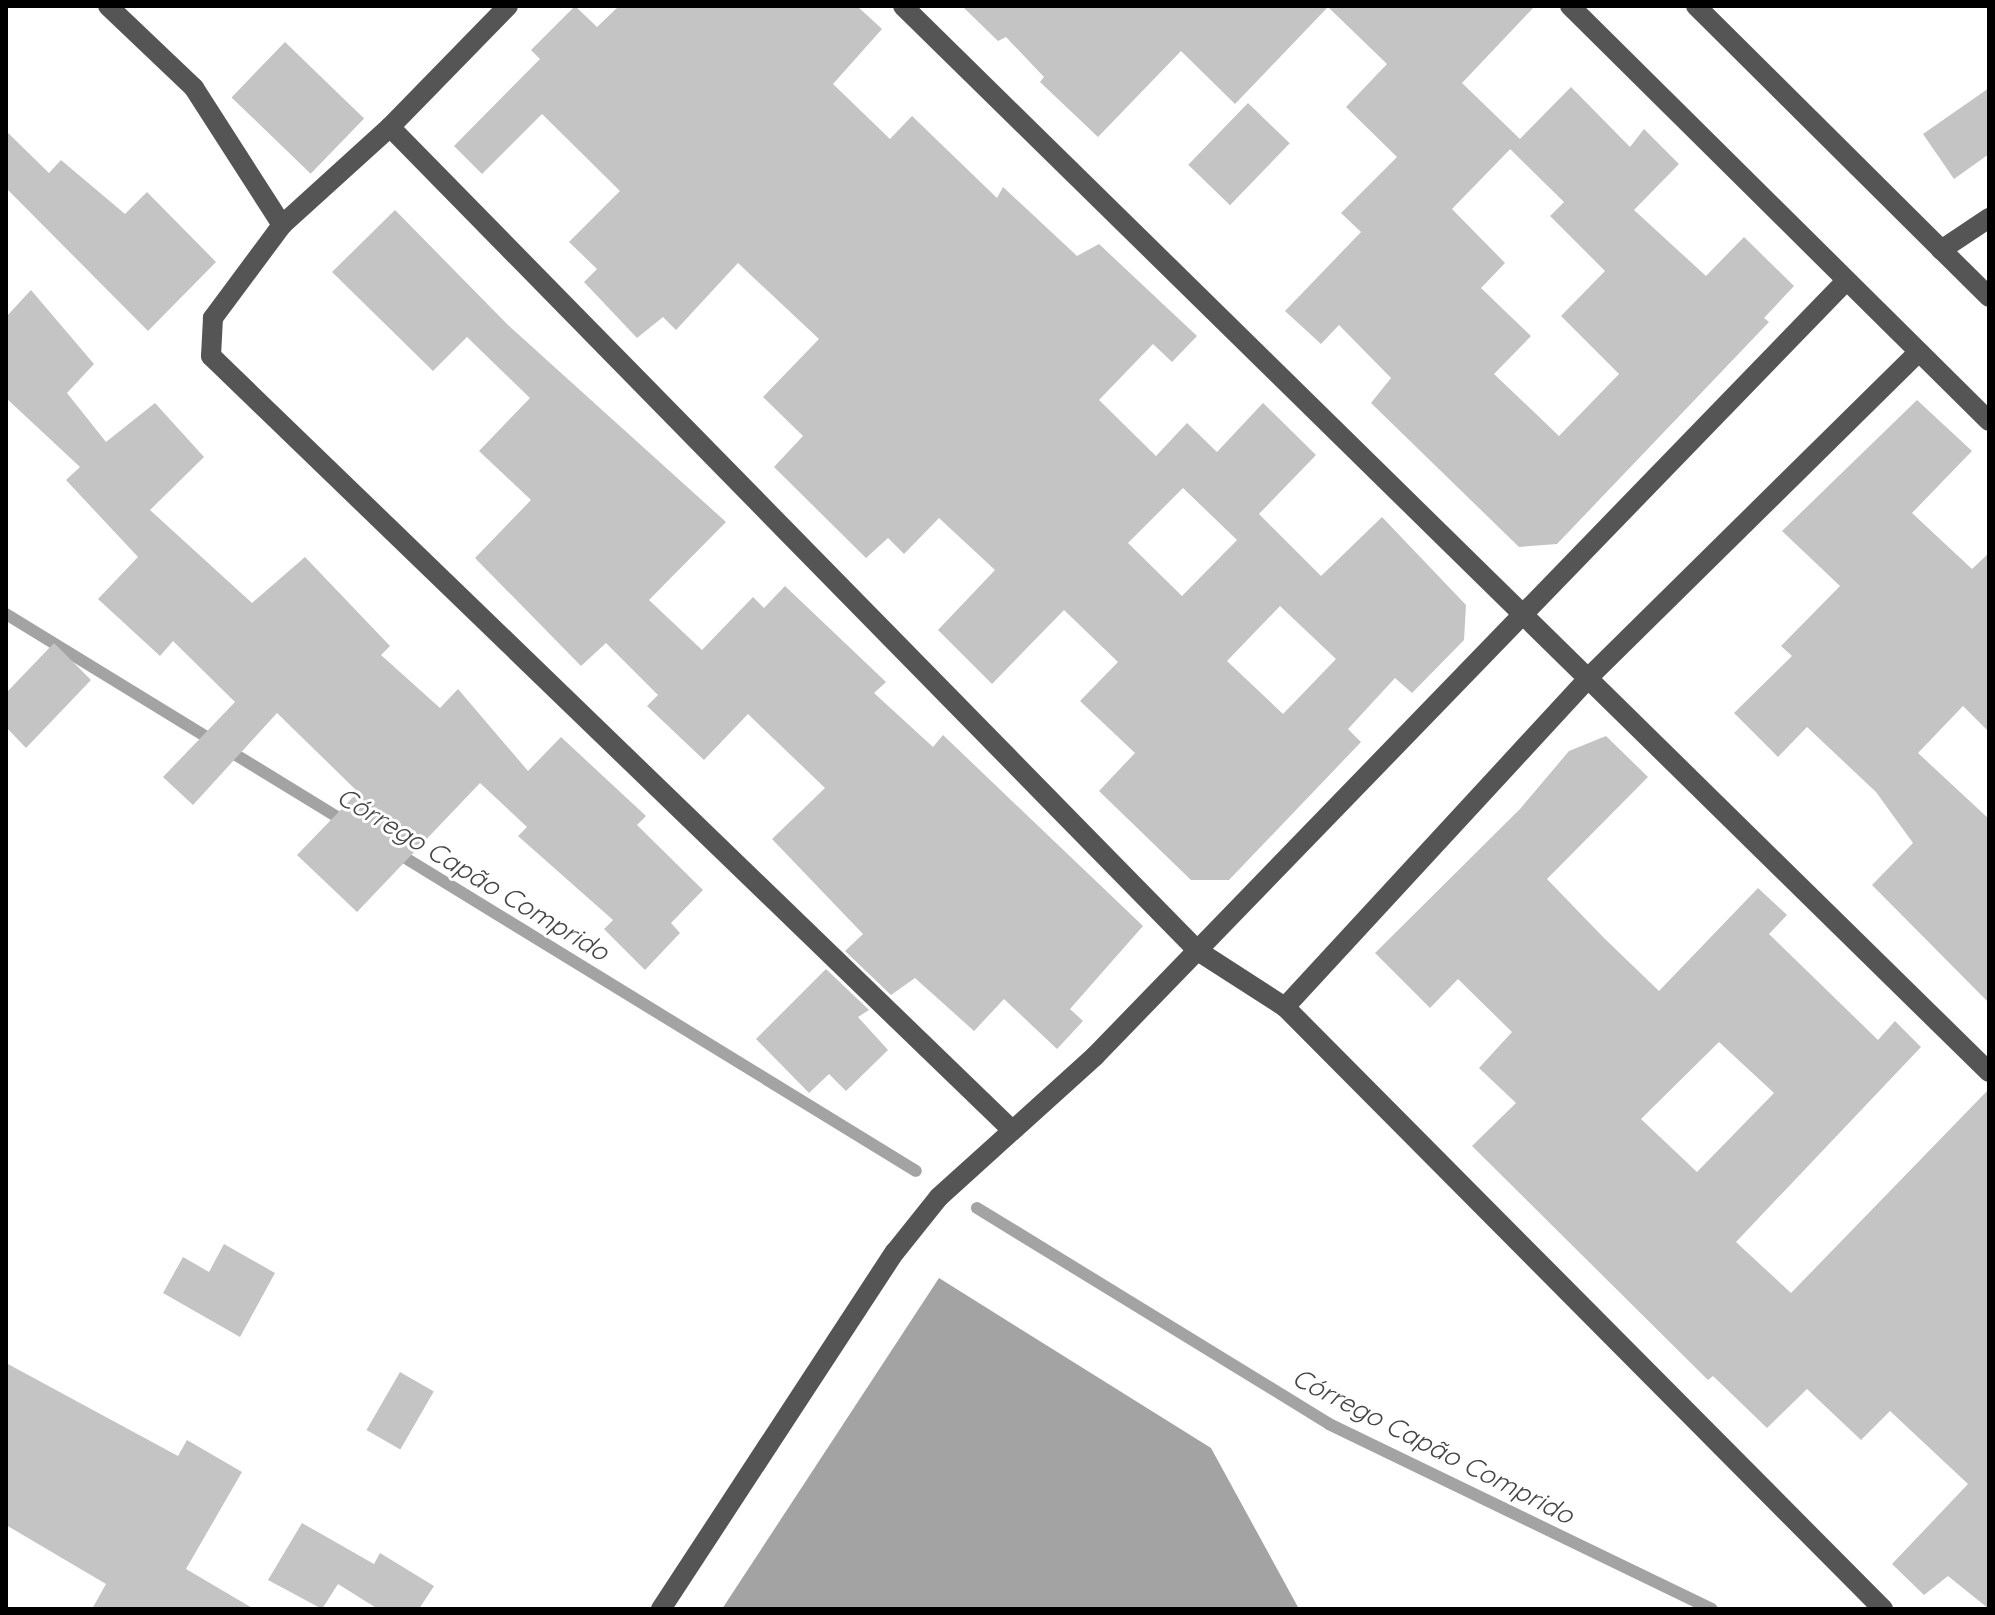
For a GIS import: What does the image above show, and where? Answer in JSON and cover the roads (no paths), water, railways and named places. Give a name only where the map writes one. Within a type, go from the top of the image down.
[{"type":"street","points":[[108,6],[194,88],[282,225]]},
{"type":"street","points":[[508,6],[390,127],[282,225],[213,318],[211,356],[1012,1130]]},
{"type":"street","points":[[903,6],[1526,614],[1989,1072]]},
{"type":"street","points":[[1570,6],[1844,283],[1989,421]]},
{"type":"street","points":[[1696,6],[1989,297]]},
{"type":"street","points":[[390,127],[1198,951],[1285,1007],[1883,1609]]},
{"type":"street","points":[[1941,250],[1989,218]]},
{"type":"street","points":[[661,1609],[895,1252],[939,1197],[1198,951],[1844,283]]},
{"type":"street","points":[[1285,1007],[1589,677],[1918,353]]},
{"type":"waterway","name":"Córrego Capão Comprido","points":[[6,614],[347,823]]},
{"type":"waterway","name":"Córrego Capão Comprido","points":[[394,851],[916,1171]]},
{"type":"waterway","name":"Córrego Capão Comprido","points":[[977,1208],[1329,1424],[1712,1609]]}]
